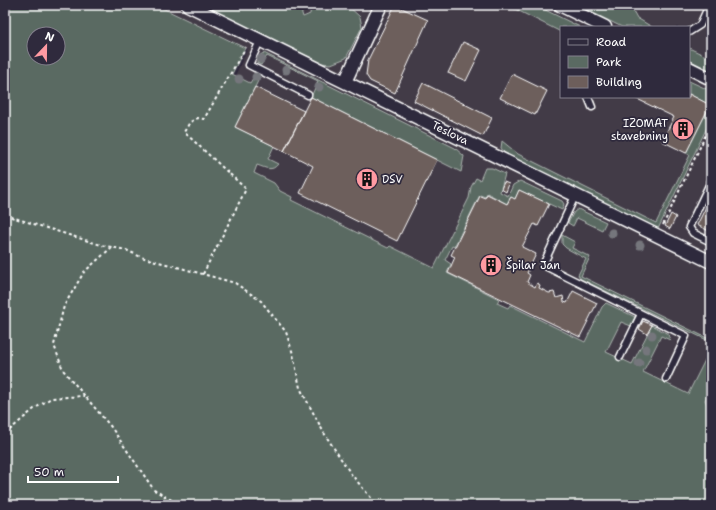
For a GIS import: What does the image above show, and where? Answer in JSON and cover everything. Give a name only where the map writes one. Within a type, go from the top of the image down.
[{"type":"street","name":"Teslova","points":[[188,5],[576,194],[711,262]]},
{"type":"street","points":[[345,82],[381,5]]},
{"type":"street","points":[[560,5],[602,26]]},
{"type":"street","points":[[690,68],[711,79]]},
{"type":"lane","points":[[690,31],[700,25],[709,5]]},
{"type":"lane","points":[[256,39],[248,65],[308,95]]},
{"type":"lane","points":[[588,98],[592,107]]},
{"type":"lane","points":[[711,181],[689,227],[693,233],[711,242]]},
{"type":"lane","points":[[576,194],[542,265],[686,336],[666,379]]},
{"type":"lane","points":[[620,357],[641,314]]},
{"type":"path","points":[[204,274],[246,189],[184,132],[190,122],[198,118],[204,120],[256,39]]},
{"type":"path","points":[[658,235],[711,124]]},
{"type":"path","points":[[5,215],[126,250],[141,257],[235,283],[261,301],[286,332],[293,354],[300,388],[324,433],[377,505]]},
{"type":"path","points":[[112,247],[84,272],[64,306],[54,345],[63,370],[111,427],[154,490],[180,505]]},
{"type":"path","points":[[5,434],[34,409],[51,398],[84,396]]},
{"type":"shaded area","points":[[156,5],[711,5],[711,403],[691,397],[263,190],[214,121],[248,48],[245,48]]},
{"type":"green space","points":[[5,5],[156,5],[245,48],[232,74],[250,83],[255,75],[260,77],[235,127],[274,146],[268,159],[278,164],[271,169],[257,165],[254,173],[274,183],[280,191],[292,197],[291,200],[388,248],[390,246],[434,268],[469,198],[471,187],[476,178],[480,180],[485,168],[492,168],[505,174],[500,192],[508,196],[513,185],[520,181],[562,201],[564,204],[562,210],[519,190],[515,199],[510,197],[507,204],[487,193],[485,197],[480,195],[454,247],[452,246],[445,260],[451,264],[447,273],[499,299],[497,303],[508,308],[510,305],[585,342],[602,307],[606,303],[635,317],[631,326],[621,322],[606,352],[632,364],[652,325],[668,334],[670,340],[661,336],[643,372],[688,394],[711,348],[711,390],[705,400],[707,404],[711,406],[711,505],[5,505]]},
{"type":"green space","points":[[202,5],[218,5],[222,7],[223,5],[301,5],[300,7],[303,17],[310,14],[311,6],[313,5],[327,5],[333,8],[334,5],[347,5],[360,17],[362,27],[346,58],[331,64],[321,63]]},
{"type":"green space","points":[[507,5],[535,5],[578,26],[560,26],[560,32]]},
{"type":"green space","points":[[577,5],[630,5],[637,18],[650,26],[620,26]]},
{"type":"green space","points":[[690,48],[710,58],[711,56],[711,71],[690,60]]},
{"type":"green space","points":[[264,53],[455,148],[464,156],[461,172],[311,97],[318,81],[267,56],[261,65],[257,63],[259,56]]},
{"type":"green space","points":[[690,81],[711,91],[711,119],[658,229],[506,155],[501,148],[502,141],[518,154],[656,223],[690,155],[686,153],[710,105],[690,95]]},
{"type":"green space","points":[[578,209],[606,222],[602,230],[577,218],[573,226],[568,223],[574,212]]},
{"type":"green space","points":[[562,235],[575,242],[572,248],[590,257],[581,276],[711,340],[711,342],[581,279],[578,275],[586,259],[566,248],[562,244]]},
{"type":"building","points":[[395,5],[428,20],[395,93],[370,81],[366,75],[368,60]]},
{"type":"building","points":[[463,42],[481,50],[466,81],[448,73]]},
{"type":"building","points":[[512,74],[547,91],[535,115],[500,98]]},
{"type":"building","points":[[423,83],[492,118],[483,136],[414,101]]},
{"type":"building","points":[[255,87],[304,111],[284,151],[235,127]]},
{"type":"building","name":"IZOMAT stavebniny","points":[[690,95],[710,105],[686,153],[662,141],[674,117],[635,98],[690,98]]},
{"type":"building","name":"DSV","points":[[311,97],[437,160],[397,241],[300,193],[313,166],[284,151]]},
{"type":"building","points":[[504,182],[509,184],[506,192],[501,189]]},
{"type":"building","name":"Špilar Jan","points":[[519,190],[549,204],[538,226],[534,224],[522,247],[536,254],[527,273],[530,275],[527,282],[535,287],[537,283],[540,285],[539,288],[549,293],[554,292],[556,298],[563,296],[564,302],[567,303],[573,291],[597,303],[580,337],[448,273],[455,257],[451,255],[480,196],[485,198],[487,194],[507,204],[511,197],[515,199]]},
{"type":"building","points":[[711,197],[711,232],[697,225]]},
{"type":"building","points":[[671,214],[676,217],[670,229],[665,226]]},
{"type":"building","points":[[643,321],[652,325],[647,334],[639,329]]},
{"type":"place","name":"IZOMAT stavebniny","points":[[683,129]]},
{"type":"place","name":"DSV","points":[[367,179]]},
{"type":"place","name":"Špilar Jan","points":[[491,265]]}]
